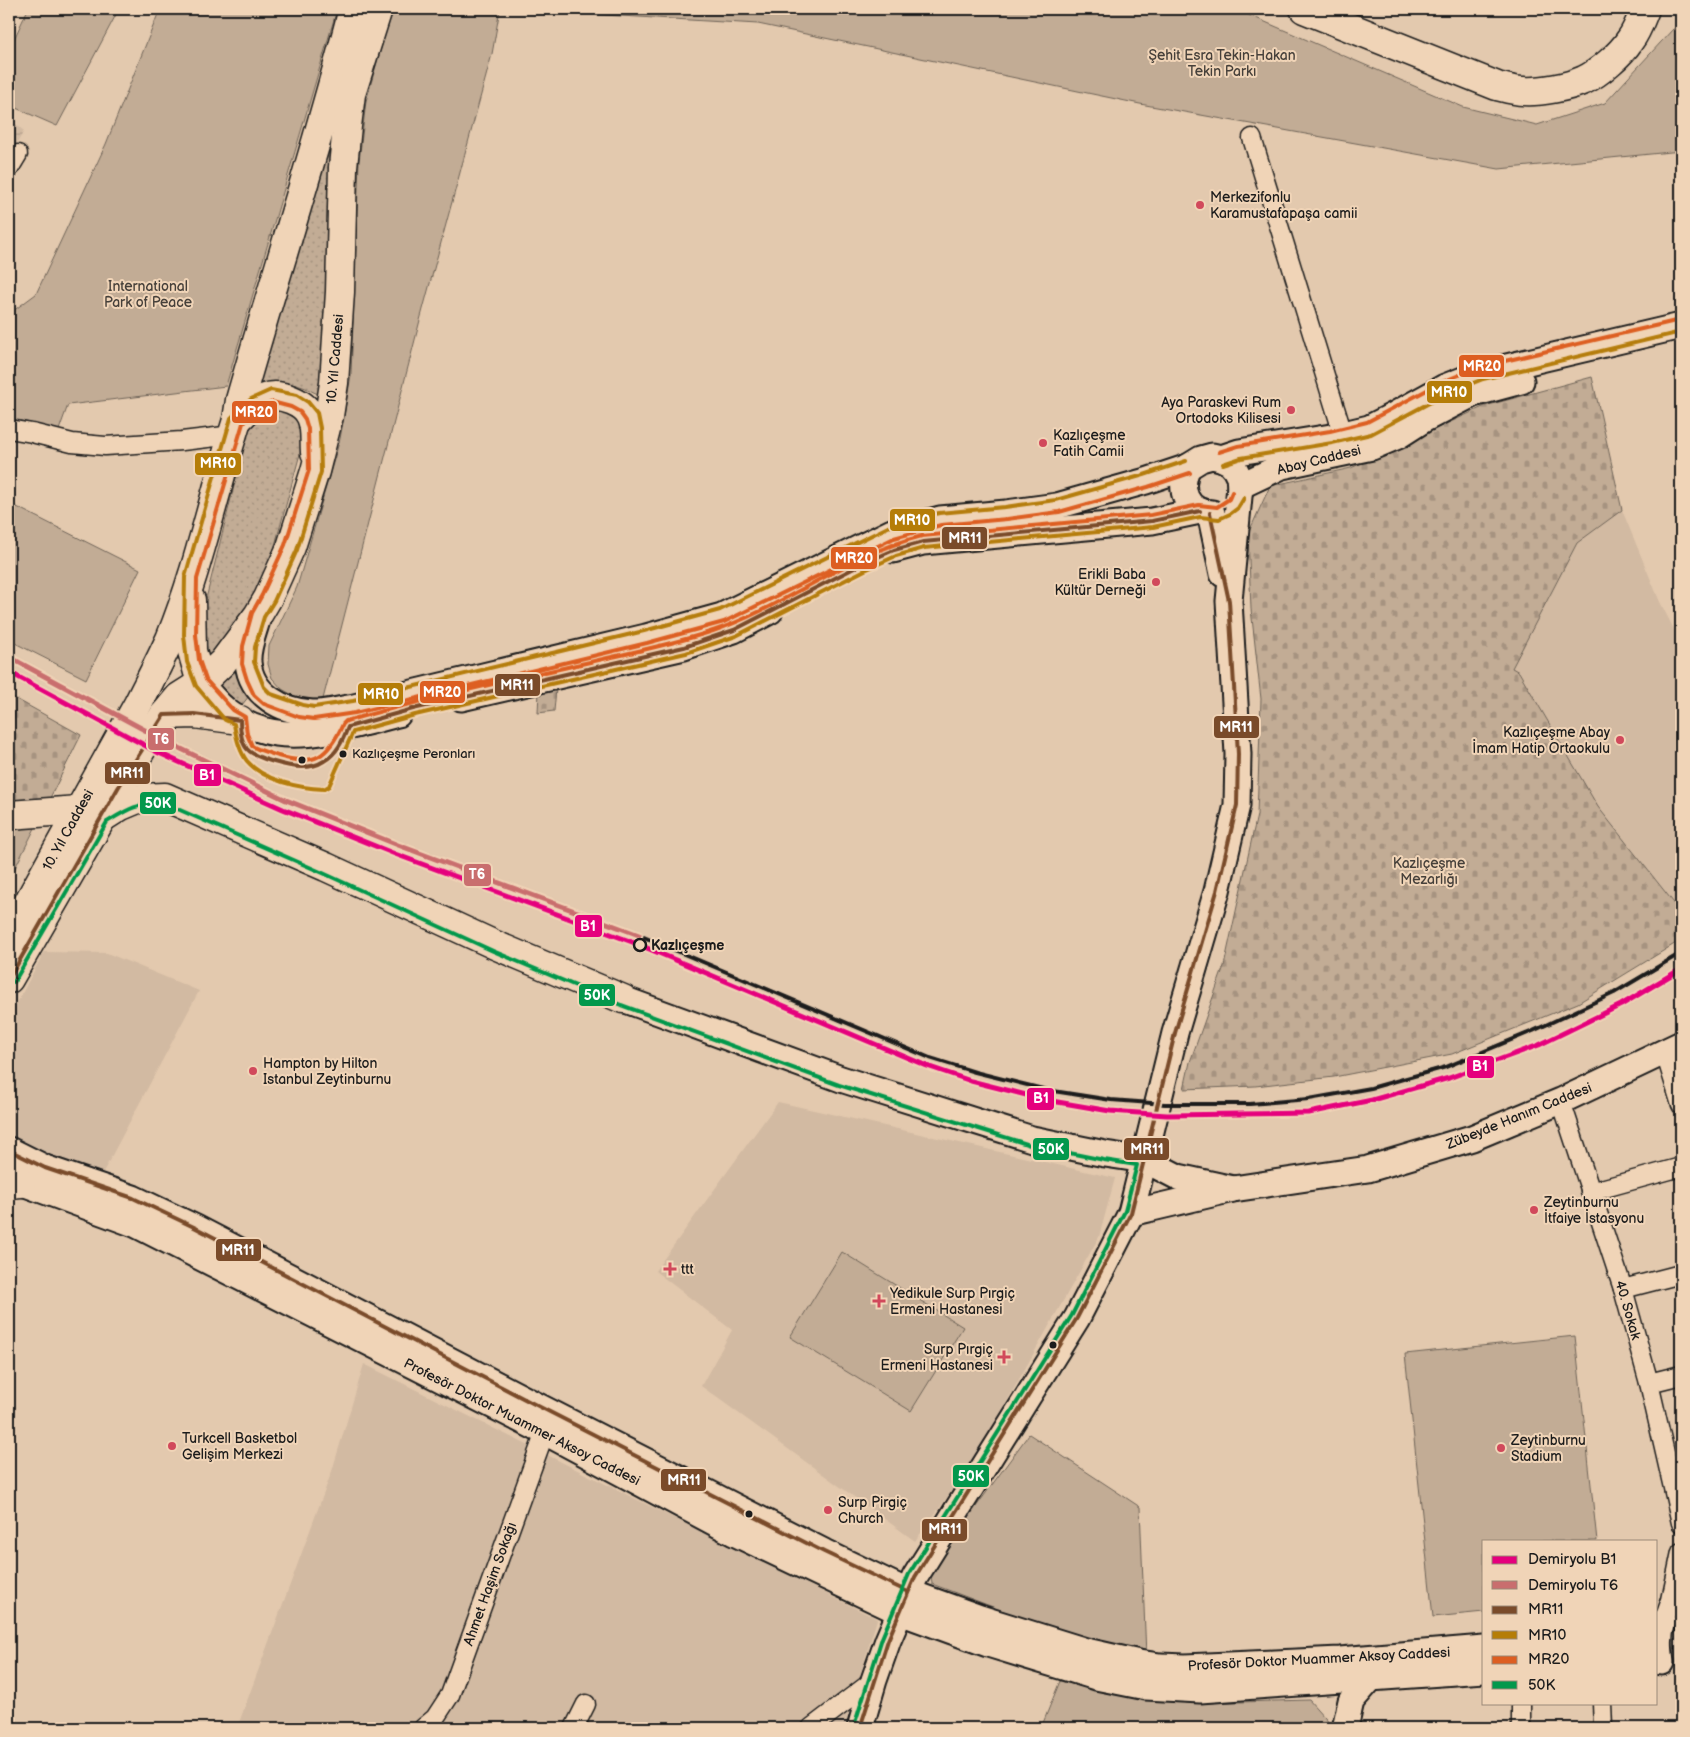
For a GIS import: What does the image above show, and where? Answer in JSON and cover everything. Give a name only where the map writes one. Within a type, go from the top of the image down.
[{"type":"main road","name":"10. Yıl Caddesi","points":[[9,979],[91,814],[170,638],[191,578],[235,428],[240,400],[275,278],[290,237],[353,9]]},
{"type":"main road","name":"10. Yıl Caddesi","points":[[9,937],[91,814],[118,788],[164,715],[180,697],[201,683],[223,662],[258,615],[268,598],[291,547],[315,471],[329,416],[334,383],[340,292],[343,167],[347,126],[351,94],[378,9]]},
{"type":"main road","points":[[1304,9],[1497,86],[1523,91],[1551,89],[1584,80],[1615,57],[1630,41],[1645,9]]},
{"type":"main road","name":"Abay Caddesi","points":[[1221,458],[1239,452],[1368,428],[1444,387],[1481,373],[1681,326]]},
{"type":"main road","name":"Abay Caddesi","points":[[1239,491],[1282,466],[1372,447],[1398,436],[1423,420],[1473,394],[1681,344]]},
{"type":"main road","points":[[235,428],[254,404],[263,399],[271,396],[294,401],[304,407],[311,416],[314,428],[315,471]]},
{"type":"main road","points":[[258,615],[249,646],[248,663],[252,678],[259,691],[268,699],[300,711],[314,713],[354,707],[646,637],[722,616],[892,532],[940,519],[1057,506],[1146,481],[1188,467],[1201,459],[1212,456],[1229,462],[1235,469],[1239,477],[1239,491],[1229,601],[1238,754],[1236,805],[1217,891],[1175,1033],[1131,1214],[1077,1318],[915,1577],[874,1680],[860,1728]]},
{"type":"main road","points":[[1188,467],[1183,483],[1184,492],[1187,500],[1193,506],[1205,512],[1229,601]]},
{"type":"main road","points":[[191,578],[192,651],[201,683],[229,715],[263,731],[283,735],[314,733],[684,647],[734,630],[862,564],[894,550],[923,542],[1152,521],[1205,512],[1218,513],[1234,503],[1239,491]]},
{"type":"main road","points":[[164,715],[194,714],[240,720]]},
{"type":"main road","points":[[9,815],[91,814],[121,806],[140,798],[165,797],[326,867],[495,945],[623,999],[841,1079],[1032,1139],[1145,1160],[1178,1176],[1232,1189]]},
{"type":"main road","name":"Zübeyde Hanım Caddesi","points":[[1131,1214],[1232,1189],[1368,1169],[1472,1138],[1561,1101],[1673,1049]]},
{"type":"main road","name":"Profesör Doktor Muammer Aksoy Caddesi","points":[[9,1150],[45,1168],[133,1198],[196,1228],[824,1552],[904,1602],[980,1618],[1086,1651],[1160,1666],[1185,1667],[1281,1663],[1482,1648]]},
{"type":"main road","name":"Profesör Doktor Muammer Aksoy Caddesi","points":[[13,1181],[138,1225],[545,1432],[734,1532],[904,1602],[988,1644],[1053,1665],[1122,1683],[1174,1689],[1200,1690],[1482,1670]]},
{"type":"main road","points":[[1666,1664],[1659,1642],[1660,1632],[1667,1621]]},
{"type":"main road","points":[[1345,1728],[1351,1701],[1377,1670],[1386,1664],[1424,1653]]},
{"type":"main road","points":[[1312,1683],[1329,1700],[1340,1728]]},
{"type":"street","points":[[1252,138],[1342,434]]},
{"type":"street","points":[[9,429],[72,443],[105,446],[182,440],[235,428]]},
{"type":"street","points":[[1673,1049],[1681,1105]]},
{"type":"street","name":"40. Sokak","points":[[1561,1101],[1623,1289],[1649,1383],[1681,1523]]},
{"type":"street","points":[[1590,1192],[1681,1167]]},
{"type":"street","points":[[1623,1289],[1681,1274]]},
{"type":"street","points":[[1649,1383],[1681,1375]]},
{"type":"street","name":"Ahmet Haşim Sokağı","points":[[423,1728],[435,1718],[450,1695],[545,1432]]},
{"type":"street","points":[[1667,1621],[1681,1552]]},
{"type":"street","points":[[811,1728],[874,1680]]},
{"type":"street","points":[[574,1728],[586,1704]]},
{"type":"street","points":[[1521,1704],[1521,1728]]},
{"type":"street","points":[[1602,1704],[1603,1728]]},
{"type":"shaded area","points":[[9,119],[24,131],[9,157]]},
{"type":"shaded area","name":"Kazlıçeşme Abay İmam Hatip Ortaokulu","points":[[1622,510],[1660,602],[1681,643],[1681,912],[1598,807],[1519,673],[1511,668],[1577,543]]},
{"type":"shaded area","points":[[44,952],[107,953],[199,991],[101,1176],[37,1151],[9,1137],[9,1018]]},
{"type":"shaded area","name":"Yedikule Surp Pırgiç Ermeni Hastanesi","points":[[778,1102],[1115,1178],[1099,1237],[998,1417],[962,1477],[915,1541],[701,1386],[732,1330],[655,1271]]},
{"type":"shaded area","points":[[364,1364],[877,1619],[844,1728],[237,1728],[332,1471]]},
{"type":"green space","points":[[28,9],[119,9],[57,126],[9,105],[9,50]]},
{"type":"green space","name":"International Park of Peace","points":[[160,9],[337,9],[226,386],[68,405],[59,430],[14,419],[9,420],[9,314],[36,294],[106,144]]},
{"type":"green space","points":[[392,9],[500,9],[492,54],[419,324],[323,699],[308,699],[294,696],[282,689],[272,678],[268,664],[269,646],[297,587],[340,439],[351,375],[359,162],[366,101]]},
{"type":"green space","name":"Şehit Esra Tekin-Hakan Tekin Parkı","points":[[501,9],[1235,9],[1463,107],[1537,125],[1605,103],[1673,29],[1681,30],[1681,151],[1499,169],[1140,104],[758,24]]},
{"type":"green space","points":[[334,101],[328,289],[321,394],[292,384],[256,383]]},
{"type":"green space","name":"Kazlıçeşme Mezarlığı","points":[[1592,377],[1622,510],[1577,543],[1512,668],[1519,672],[1598,807],[1681,912],[1681,940],[1578,1003],[1452,1054],[1334,1077],[1255,1086],[1184,1089],[1190,1062],[1224,966],[1257,815],[1261,699],[1251,609],[1248,534],[1270,486],[1351,468],[1485,406]]},
{"type":"green space","points":[[278,408],[290,414],[298,421],[303,443],[266,578],[255,604],[206,665],[204,607],[248,430],[260,414]]},
{"type":"green space","points":[[9,503],[140,569],[86,679],[9,640]]},
{"type":"green space","points":[[239,671],[249,696],[238,710],[214,689],[229,673]]},
{"type":"green space","points":[[556,689],[554,711],[538,713],[539,691]]},
{"type":"green space","points":[[9,695],[81,735],[50,798],[9,800]]},
{"type":"green space","points":[[36,826],[9,880],[9,828]]},
{"type":"green space","points":[[842,1252],[963,1327],[911,1411],[790,1337]]},
{"type":"green space","name":"Zeytinburnu Stadium","points":[[1575,1336],[1597,1540],[1482,1540],[1482,1612],[1433,1617],[1405,1354]]},
{"type":"green space","points":[[1029,1434],[1140,1507],[1146,1656],[1046,1627],[932,1584],[930,1570]]},
{"type":"green space","points":[[1060,1681],[1107,1693],[1205,1703],[1309,1700],[1332,1728],[1041,1728]]},
{"type":"railway","points":[[639,935],[930,1058],[975,1072],[1047,1090],[1111,1100],[1165,1104],[1250,1104],[1309,1099],[1371,1088],[1446,1067],[1533,1031],[1614,993],[1681,953]]},
{"type":"rail line","name":"T6","points":[[9,657],[167,742],[286,800],[398,845],[639,935]]},
{"type":"rail line","name":"B1","points":[[9,672],[159,753],[283,809],[395,854],[635,943],[927,1066],[971,1081],[1046,1100],[1110,1111],[1167,1115],[1309,1113],[1372,1100],[1449,1078],[1539,1045],[1621,1005],[1681,969]]},
{"type":"transit line","name":"MR20","points":[[1219,452],[1238,446],[1330,431],[1367,422],[1442,382],[1479,367],[1680,320]]},
{"type":"transit line","name":"MR10","points":[[1223,464],[1241,458],[1332,443],[1371,434],[1448,393],[1483,379],[1681,332]]},
{"type":"transit line","name":"MR10","points":[[1186,461],[1056,500],[939,513],[890,526],[720,610],[644,631],[353,701],[314,707],[271,694],[264,687],[254,662],[255,647],[264,617],[274,601],[297,550],[321,472],[320,428],[317,413],[308,402],[297,395],[271,390],[251,399],[231,418],[185,577],[184,635],[187,662],[196,686],[225,720],[234,724],[242,753],[254,768],[282,782],[324,789],[329,786],[353,732],[415,715],[686,653],[736,636],[896,556],[924,548],[1153,527],[1200,517],[1219,519],[1238,508],[1244,498]]},
{"type":"transit line","name":"MR20","points":[[1190,473],[1059,512],[941,525],[894,538],[724,622],[647,643],[355,713],[314,719],[299,717],[264,704],[254,695],[242,664],[243,646],[252,613],[285,545],[309,470],[308,429],[305,419],[300,412],[291,407],[272,402],[258,409],[243,423],[197,579],[196,635],[199,660],[206,680],[233,710],[245,717],[247,734],[252,746],[265,752],[291,759],[310,759],[325,752],[346,721],[404,705],[664,645],[713,631],[740,621],[868,555],[922,536],[1151,515],[1199,505],[1217,507],[1229,499],[1232,492]]},
{"type":"transit line","name":"MR11","points":[[9,979],[118,788],[164,715],[194,714],[240,720],[243,743],[251,753],[281,764],[296,767],[317,765],[333,755],[342,742],[348,727],[413,709],[684,647],[734,630],[862,564],[894,550],[923,542],[1152,521],[1200,511]]},
{"type":"transit line","name":"MR11","points":[[860,1728],[888,1640],[915,1577],[1077,1318],[1131,1213],[1175,1033],[1217,891],[1237,805],[1238,754],[1229,601],[1210,513]]},
{"type":"transit line","name":"50K","points":[[14,982],[107,822],[134,808],[147,804],[164,803],[493,951],[621,1005],[839,1085],[1030,1145],[1137,1165],[1125,1211],[1072,1315],[909,1574],[882,1638],[854,1726]]},
{"type":"transit line","name":"MR11","points":[[9,1150],[45,1168],[133,1198],[196,1228],[538,1406],[824,1552],[908,1592]]},
{"type":"place","name":"Merkezifonlu Karamustafapaşa camii","points":[[1200,205]]},
{"type":"place","name":"Aya Paraskevi Rum Ortodoks Kilisesi","points":[[1291,410]]},
{"type":"place","name":"Kazlıçeşme Fatih Camii","points":[[1043,443]]},
{"type":"place","name":"Erikli Baba Kültür Derneği","points":[[1156,582]]},
{"type":"place","name":"Kazlıçeşme Abay İmam Hatip Ortaokulu","points":[[1620,740]]},
{"type":"place","name":"Kazlıçeşme Peronları","points":[[343,754]]},
{"type":"place","name":"Kazlıçeşme","points":[[640,945]]},
{"type":"place","name":"Hampton by Hilton Istanbul Zeytinburnu","points":[[253,1071]]},
{"type":"place","name":"Zeytinburnu İtfaiye İstasyonu","points":[[1534,1210]]},
{"type":"place","name":"ttt","points":[[670,1269]]},
{"type":"place","name":"Yedikule Surp Pırgiç Ermeni Hastanesi","points":[[879,1301]]},
{"type":"place","name":"Surp Pırgiç Ermeni Hastanesi","points":[[1004,1357]]},
{"type":"place","name":"Turkcell Basketbol Gelişim Merkezi","points":[[172,1446]]},
{"type":"place","name":"Zeytinburnu Stadium","points":[[1501,1448]]},
{"type":"place","name":"Surp Pirgiç Church","points":[[828,1510]]}]
